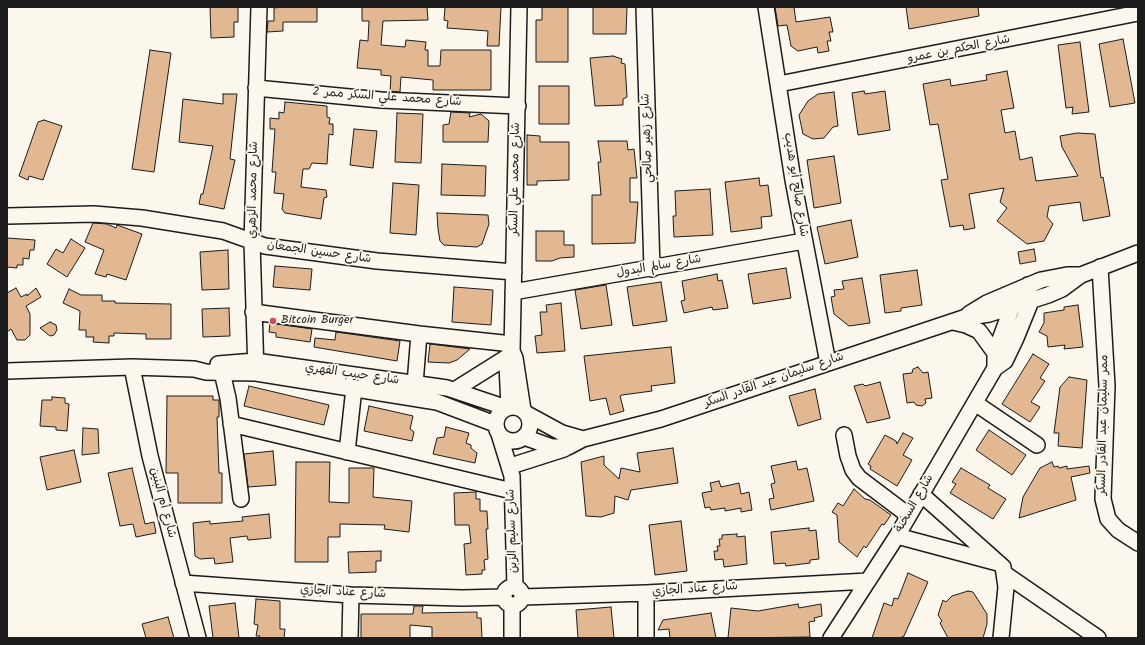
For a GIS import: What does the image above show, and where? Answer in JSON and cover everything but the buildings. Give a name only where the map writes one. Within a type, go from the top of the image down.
[{"type":"street","name":"شارع محمد الزهري","points":[[255,367],[252,242],[259,7]]},
{"type":"street","name":"شارع محمد علي السكر","points":[[516,410],[507,379],[514,272],[519,7]]},
{"type":"street","name":"شارع زهير صالحي","points":[[644,7],[652,269]]},
{"type":"street","name":"شارع صالح أبو هديب","points":[[766,7],[804,241],[828,362]]},
{"type":"street","name":"شارع الحكم بن عمرو","points":[[779,84],[1131,12]]},
{"type":"street","name":"شارع محمد علي السكر ممر 2","points":[[256,88],[367,98],[518,106]]},
{"type":"street","name":"شارع حسين الجمعان","points":[[7,216],[94,214],[142,218],[223,231],[265,246],[377,261],[514,272]]},
{"type":"street","name":"شارع سالم البدول","points":[[513,292],[652,269],[804,241]]},
{"type":"street","name":"شارع سليمان عبد القادر السكر","points":[[514,470],[583,439],[661,419],[957,320],[989,314],[1048,295],[1062,289],[1081,275],[1138,253]]},
{"type":"street","name":"ممر سليمان عبد القادر السكر","points":[[1100,268],[1107,386],[1102,499],[1108,519],[1118,530],[1138,543]]},
{"type":"street","name":"شارع سليمان عبد القادر السكر","points":[[957,320],[987,303],[1028,285],[1054,277],[1081,275]]},
{"type":"street","name":"شارع السخنة","points":[[831,638],[896,536],[995,368],[1005,361],[1016,338],[1030,300],[1028,285]]},
{"type":"street","name":"شارع السخنة","points":[[995,368],[995,353],[1012,307],[1011,292]]},
{"type":"street","points":[[1016,338],[1026,328],[1048,295]]},
{"type":"street","points":[[253,312],[419,334],[510,351]]},
{"type":"street","points":[[957,320],[979,331],[995,353]]},
{"type":"street","points":[[415,384],[419,334]]},
{"type":"street","points":[[456,389],[510,351]]},
{"type":"street","name":"شارع حبيب الفهري","points":[[194,369],[206,365],[255,367],[456,389],[516,410]]},
{"type":"street","name":"شارع حبيب الفهري","points":[[7,371],[132,367],[194,369],[206,372],[222,372],[255,367],[354,388],[437,402],[497,429]]},
{"type":"street","name":"شارع أم البنين","points":[[132,367],[150,456],[198,638]]},
{"type":"street","points":[[222,372],[231,424],[241,499]]},
{"type":"street","points":[[347,452],[354,388]]},
{"type":"street","points":[[975,403],[1037,445]]},
{"type":"street","points":[[516,410],[529,418],[529,428],[523,438],[513,442],[507,441],[497,429],[499,414],[516,410],[562,433],[583,439]]},
{"type":"street","points":[[231,424],[512,491]]},
{"type":"street","name":"شارع سليم الزبن","points":[[497,429],[514,470]]},
{"type":"street","points":[[844,435],[848,456],[853,470],[859,478],[908,515]]},
{"type":"street","points":[[523,438],[552,447],[568,447]]},
{"type":"street","name":"شارع سليم الزبن","points":[[512,638],[514,597],[512,491],[514,470],[523,438]]},
{"type":"street","points":[[921,494],[1003,569],[1098,638]]},
{"type":"street","points":[[896,536],[1003,569]]},
{"type":"street","points":[[1001,638],[1006,587],[1003,569]]},
{"type":"street","name":"شارع عناد الجازي","points":[[183,584],[351,595],[463,598],[646,593],[868,581]]},
{"type":"street","points":[[646,593],[646,638]]},
{"type":"street","points":[[350,638],[351,595]]},
{"type":"place","name":"Bitcoin Burger","points":[[273,321]]}]
